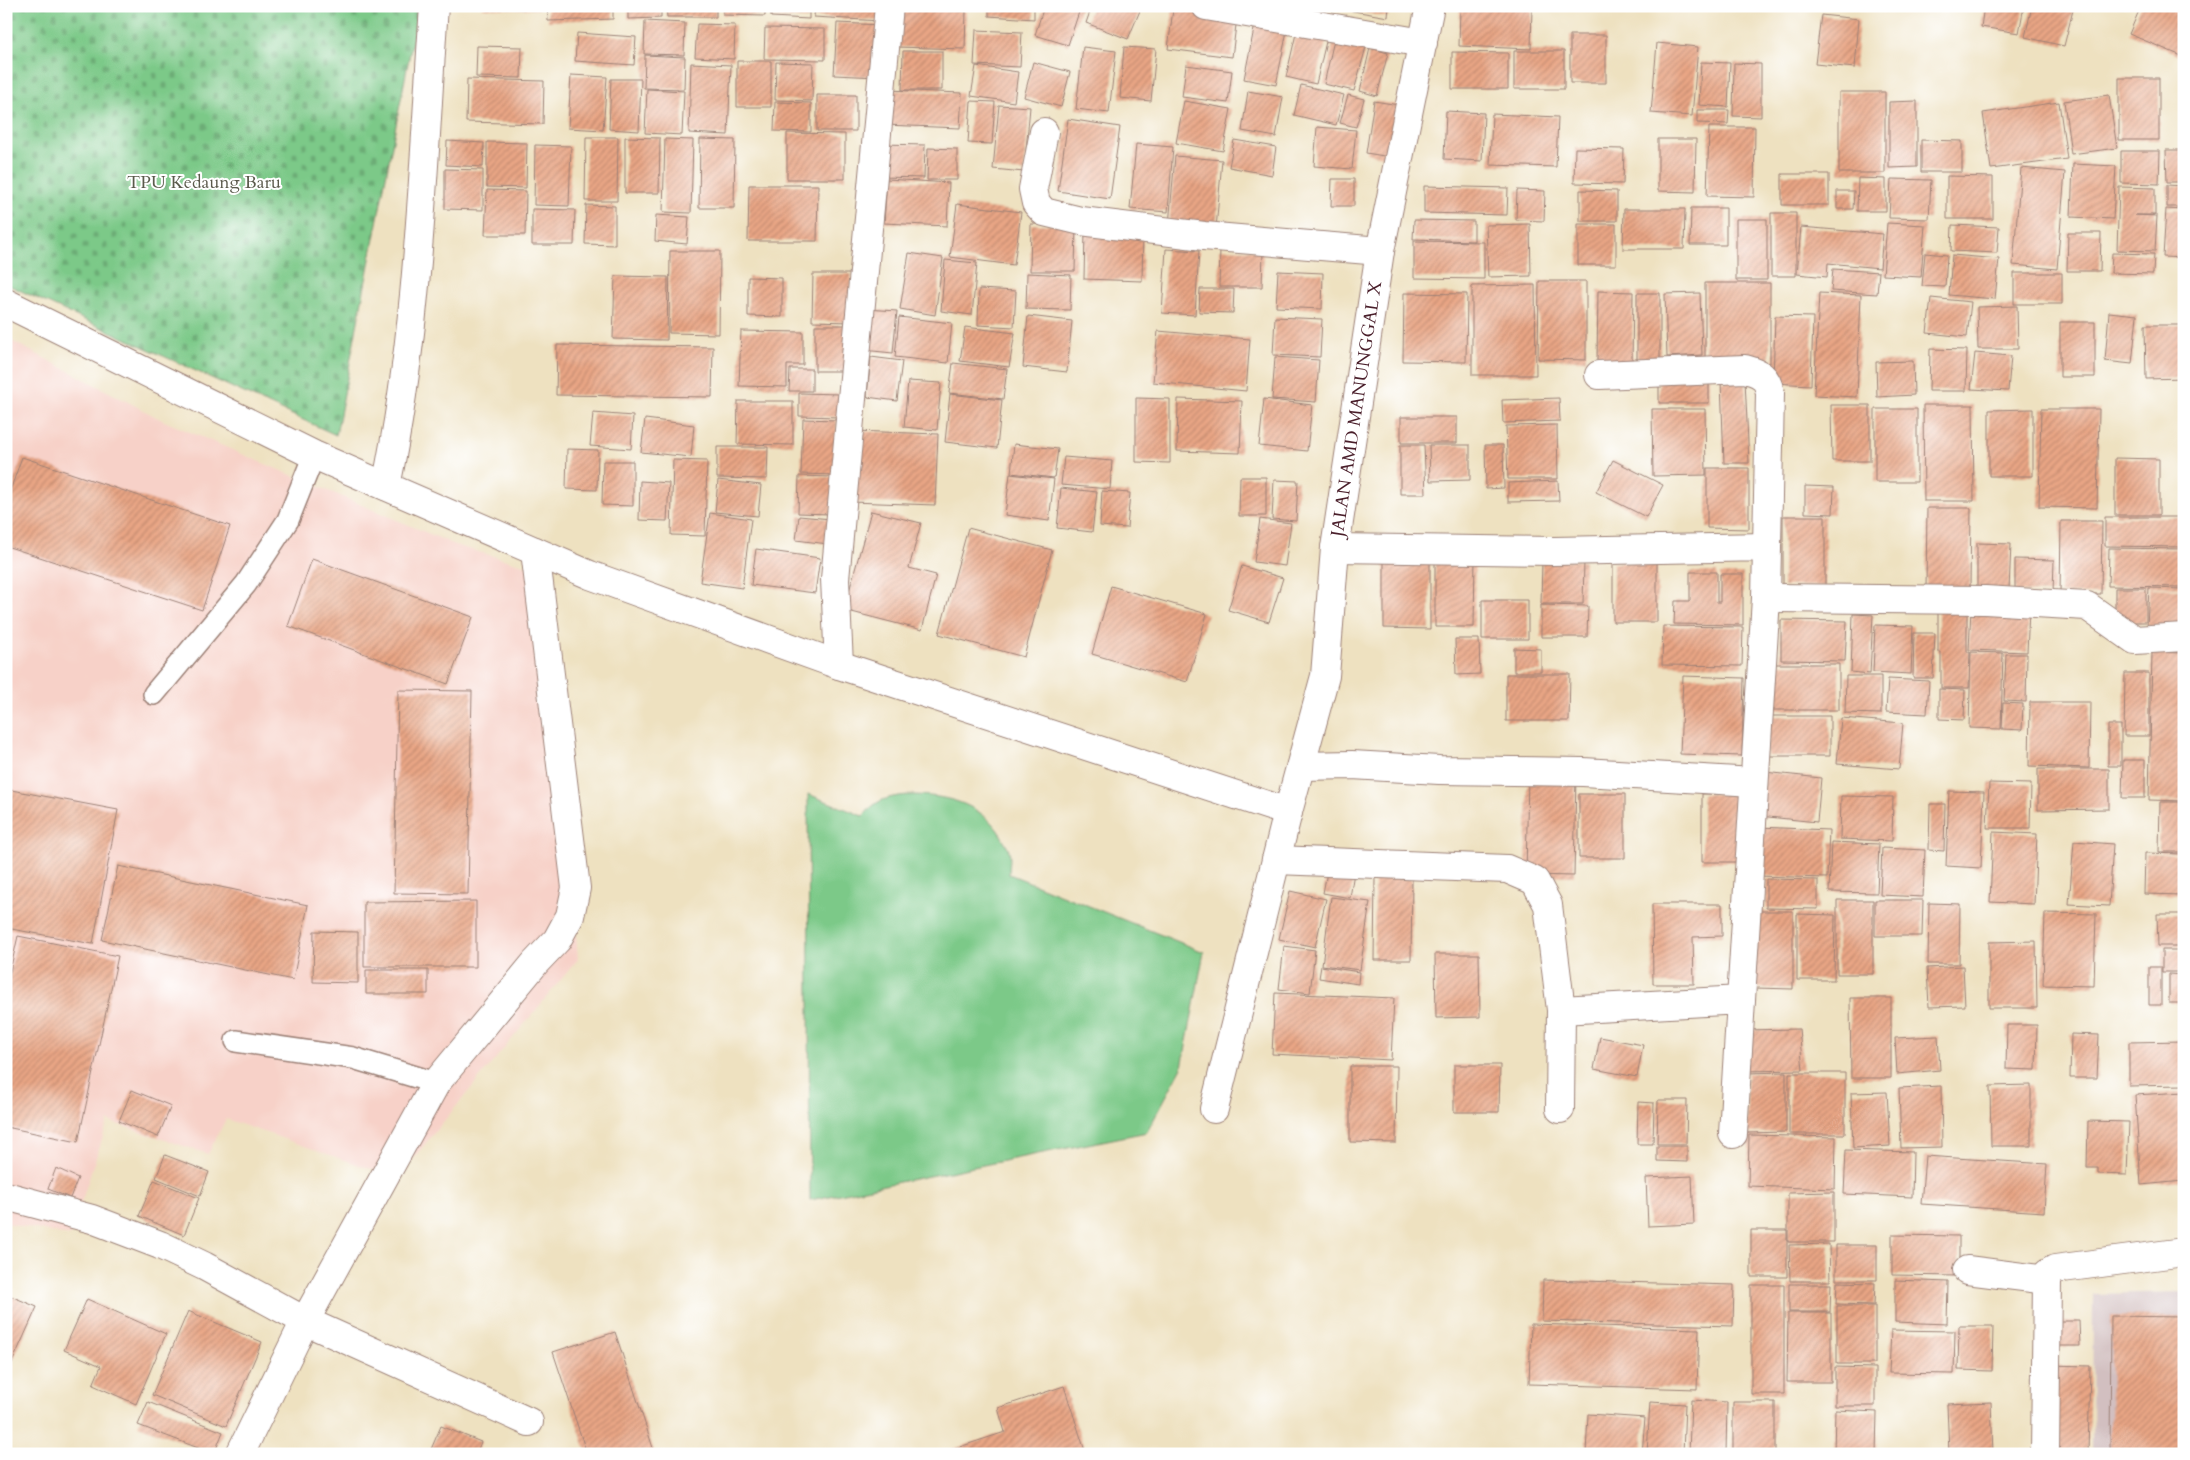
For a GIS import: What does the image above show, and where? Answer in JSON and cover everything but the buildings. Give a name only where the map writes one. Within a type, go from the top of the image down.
[{"type":"street","points":[[386,486],[402,398],[413,298],[434,6]]},
{"type":"street","points":[[839,665],[835,579],[889,6]]},
{"type":"street","points":[[1206,6],[1423,43]]},
{"type":"street","name":"JALAN AMD MANUNGGAL X","points":[[1214,1109],[1288,812],[1325,676],[1335,548],[1380,251],[1430,6]]},
{"type":"street","points":[[1044,132],[1033,189],[1036,203],[1044,212],[1081,221],[1204,236],[1380,251]]},
{"type":"street","points":[[6,303],[314,454],[590,575],[839,665],[1288,812]]},
{"type":"street","points":[[1599,374],[1745,369],[1759,372],[1768,381],[1770,392],[1766,598],[1733,1134]]},
{"type":"street","points":[[1335,548],[1554,551],[1767,547]]},
{"type":"street","points":[[240,1454],[305,1321],[436,1083],[536,962],[557,940],[570,916],[576,888],[534,551]]},
{"type":"street","points":[[1766,598],[1985,600],[2087,606],[2135,640],[2184,637]]},
{"type":"street","points":[[1301,766],[1352,765],[1439,770],[1583,772],[1754,782]]},
{"type":"street","points":[[1276,860],[1507,869],[1535,881],[1548,905],[1561,1010],[1560,1109]]},
{"type":"street","points":[[1561,1010],[1741,1000]]},
{"type":"street","points":[[6,1196],[92,1219],[160,1245],[204,1266],[305,1321],[529,1422]]},
{"type":"street","points":[[2045,1454],[2048,1273],[2055,1269],[2184,1252]]},
{"type":"street","points":[[1967,1270],[2047,1280]]},
{"type":"lane","points":[[154,694],[246,584],[288,520],[314,454]]},
{"type":"lane","points":[[236,1041],[353,1058],[436,1083]]},
{"type":"shaded area","points":[[6,338],[164,421],[458,546],[548,572],[578,959],[397,1178],[226,1119],[208,1154],[108,1121],[70,1236],[6,1223]]},
{"type":"shaded area","points":[[2184,1292],[2184,1454],[2092,1454],[2093,1294]]},
{"type":"green space","name":"TPU Kedaung Baru","points":[[6,6],[419,6],[336,435],[6,284]]},
{"type":"green space","points":[[808,794],[863,816],[878,802],[898,796],[914,795],[944,798],[971,807],[993,824],[1002,836],[1010,854],[1009,874],[1204,952],[1182,1067],[1147,1132],[810,1200]]}]
